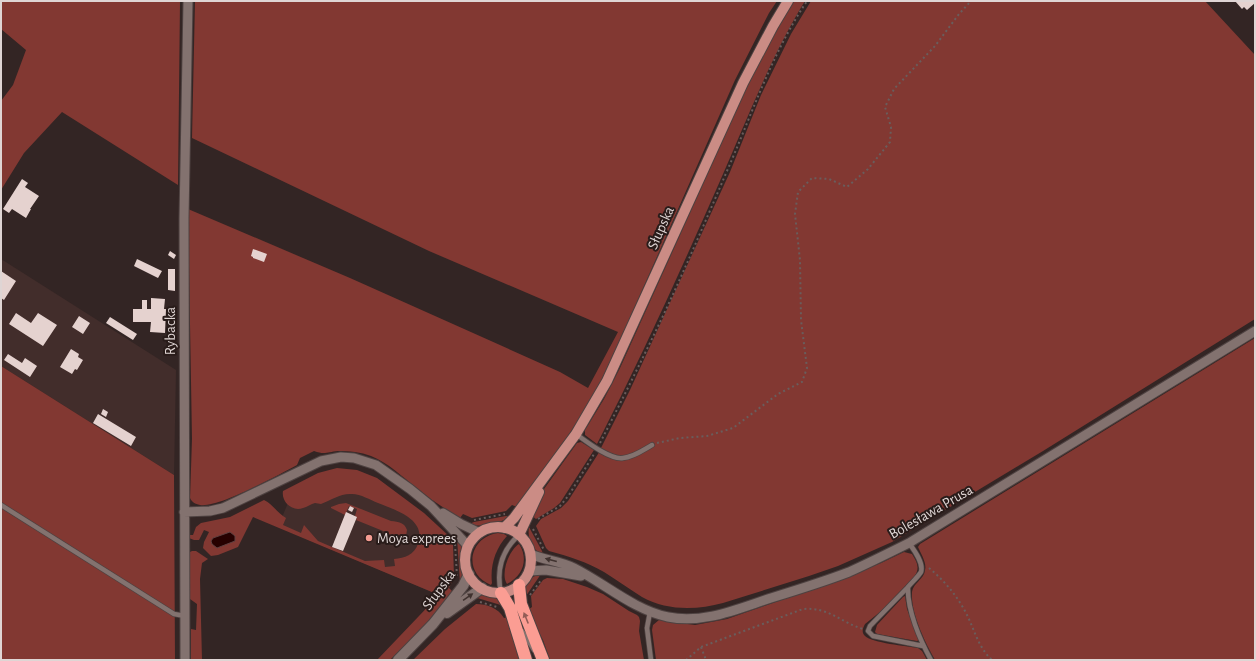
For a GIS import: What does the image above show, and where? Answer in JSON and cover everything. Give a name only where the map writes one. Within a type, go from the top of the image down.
[{"type":"highway","points":[[519,586],[514,609],[526,660]]},
{"type":"highway","points":[[501,593],[514,609],[542,660]]},
{"type":"main road","name":"Słupska","points":[[504,528],[514,518],[576,434],[591,411],[615,366],[743,83],[788,1]]},
{"type":"main road","name":"Słupska","points":[[519,535],[535,499],[554,464]]},
{"type":"main road","points":[[491,528],[504,528],[519,535],[528,547],[531,566],[525,579],[519,586],[501,593],[491,592],[476,584],[469,574],[465,560],[468,546],[480,533],[491,528]]},
{"type":"main road","name":"Słupska","points":[[398,660],[433,624],[464,586],[469,574]]},
{"type":"main road","name":"Słupska","points":[[433,624],[465,599],[482,588]]},
{"type":"street","name":"Rybacka","points":[[185,660],[184,218],[188,1]]},
{"type":"street","name":"Bolesława Prusa","points":[[530,554],[562,563],[596,580],[650,612],[667,617],[691,619],[716,616],[823,581],[872,562],[909,543],[1255,331]]},
{"type":"street","points":[[184,512],[210,511],[223,508],[316,463],[326,459],[340,457],[360,459],[376,465],[431,506],[461,524],[480,533]]},
{"type":"street","points":[[431,506],[468,546]]},
{"type":"street","name":"Bolesława Prusa","points":[[529,572],[546,570],[596,580]]},
{"type":"lane","points":[[576,434],[619,459],[625,458],[652,445]]},
{"type":"lane","points":[[1,505],[174,614],[185,616]]},
{"type":"lane","points":[[501,593],[498,575],[501,561],[506,548],[519,535]]},
{"type":"lane","points":[[909,543],[920,561],[922,568],[920,573],[870,626],[868,631],[873,636],[923,646]]},
{"type":"lane","points":[[908,587],[909,603],[923,646],[931,660]]},
{"type":"lane","points":[[650,612],[647,628],[651,660]]},
{"type":"path","points":[[535,520],[560,506],[598,448],[645,354],[683,273],[744,133],[759,94],[789,32],[807,1]]},
{"type":"path","points":[[652,445],[662,441],[680,438],[707,436],[733,428],[778,394],[802,382],[807,368],[801,320],[800,260],[795,214],[798,192],[812,178],[829,179],[847,187],[868,169],[890,142],[890,128],[885,107],[894,90],[935,46],[959,14],[972,1]]},
{"type":"path","points":[[533,524],[532,528],[534,533],[544,550],[548,553]]},
{"type":"path","points":[[922,568],[929,568],[952,591],[967,616],[982,648],[992,660]]},
{"type":"path","points":[[475,602],[479,601],[502,610],[514,609],[527,599],[544,575]]},
{"type":"path","points":[[686,660],[701,647],[802,609],[813,608],[823,611],[868,631]]},
{"type":"path","points":[[701,647],[706,660]]},
{"type":"shaded area","points":[[1,1],[180,1],[178,185],[62,112],[24,153],[1,190],[1,101],[13,85],[26,50],[1,29]]},
{"type":"shaded area","points":[[195,1],[777,1],[769,13],[735,80],[603,379],[577,423],[517,507],[512,505],[506,511],[472,518],[463,514],[460,518],[432,500],[384,462],[371,456],[355,452],[342,451],[324,453],[314,451],[300,458],[297,465],[263,483],[209,505],[194,503],[190,498],[192,439],[188,209],[350,278],[560,372],[588,388],[618,332],[429,251],[192,138]]},
{"type":"shaded area","points":[[793,1],[805,1],[770,67],[676,281],[597,444],[585,435],[585,430],[604,399],[620,368],[747,86]]},
{"type":"shaded area","points":[[811,1],[1205,1],[1255,55],[1255,319],[1043,451],[892,542],[838,566],[723,603],[693,608],[662,605],[642,597],[591,565],[549,551],[546,548],[536,526],[541,519],[561,508],[568,501],[598,454],[630,390],[730,172],[761,95],[791,34]]},
{"type":"shaded area","points":[[1,259],[176,370],[174,475],[1,366]]},
{"type":"shaded area","points":[[1255,338],[1255,660],[935,660],[919,628],[912,602],[914,587],[923,576],[925,567],[918,547],[920,544]]},
{"type":"shaded area","points":[[1,366],[174,475],[175,660],[1,660]]},
{"type":"shaded area","points":[[581,442],[594,450],[560,503],[536,519],[531,515],[544,489],[577,443]]},
{"type":"shaded area","points":[[337,468],[357,470],[377,478],[424,513],[450,537],[453,543],[454,578],[449,588],[453,592],[426,624],[390,660],[377,660],[439,595],[253,517],[238,547],[218,555],[211,556],[203,548],[209,532],[204,530],[199,540],[189,538],[189,535],[193,535],[196,527],[201,523],[230,517],[264,500],[286,518],[283,525],[301,533],[304,525],[318,541],[365,561],[384,560],[385,567],[395,566],[394,559],[405,557],[414,551],[418,544],[420,535],[414,522],[400,512],[355,494],[336,497],[321,504],[315,503],[299,509],[295,509],[288,505],[284,499],[283,491],[318,473]]},
{"type":"shaded area","name":"Moya exprees","points":[[326,479],[409,514],[428,531],[439,595],[278,527],[290,498]]},
{"type":"shaded area","points":[[346,503],[391,521],[401,523],[407,530],[406,536],[400,540],[395,539],[388,533],[356,520],[357,518],[355,516],[357,509],[349,506],[345,515],[331,508],[339,504]]},
{"type":"shaded area","points":[[510,516],[501,521],[490,524],[479,526],[469,524],[474,522]]},
{"type":"shaded area","points":[[529,527],[543,555],[533,547],[531,543]]},
{"type":"shaded area","points":[[230,532],[235,536],[235,541],[217,548],[212,544],[211,541],[213,538]]},
{"type":"shaded area","points":[[498,533],[507,536],[499,546],[494,558],[491,585],[482,579],[476,572],[473,564],[473,556],[475,548],[481,541],[488,536]]},
{"type":"shaded area","points":[[457,538],[462,546],[463,575],[460,583]]},
{"type":"shaded area","points":[[519,544],[524,555],[523,567],[513,581],[507,584],[505,580],[505,569],[507,562],[512,551]]},
{"type":"shaded area","points":[[196,551],[208,559],[202,563],[200,579],[202,660],[191,660],[191,629],[196,630],[197,604],[190,599],[190,552]]},
{"type":"shaded area","points":[[904,552],[912,554],[916,562],[918,567],[915,576],[880,612],[865,624],[863,633],[865,636],[875,641],[918,648],[922,651],[927,660],[656,660],[652,630],[653,625],[659,620],[695,625],[727,619],[836,581]]},
{"type":"shaded area","points":[[541,574],[526,596],[523,589],[526,584],[530,579]]},
{"type":"shaded area","points":[[547,578],[563,579],[587,587],[603,594],[637,615],[640,621],[639,631],[644,660],[550,660],[543,640],[528,612],[528,610],[532,607],[531,596],[543,580]]},
{"type":"shaded area","points":[[478,594],[493,596],[504,606],[474,597]]},
{"type":"shaded area","points":[[905,596],[907,609],[919,640],[917,641],[877,634],[875,632],[877,625]]},
{"type":"shaded area","points":[[476,604],[492,607],[504,618],[509,617],[520,660],[413,660],[445,629]]},
{"type":"building","points":[[1235,1],[1254,1],[1255,3],[1247,10],[1244,7],[1242,9]]},
{"type":"building","points":[[22,179],[28,183],[25,187],[39,196],[26,218],[12,209],[9,213],[3,209]]},
{"type":"building","points":[[253,249],[267,254],[264,262],[251,256]]},
{"type":"building","points":[[170,251],[176,255],[174,259],[168,255]]},
{"type":"building","points":[[137,259],[162,271],[158,278],[134,266]]},
{"type":"building","points":[[168,269],[175,269],[175,291],[168,290]]},
{"type":"building","points":[[1,271],[16,281],[4,300],[1,298]]},
{"type":"building","points":[[151,298],[165,299],[165,333],[150,332],[151,322],[133,322],[133,309],[142,309],[142,300],[147,300],[147,309],[151,309]]},
{"type":"building","points":[[16,313],[31,323],[38,313],[57,325],[43,346],[9,324]]},
{"type":"building","points":[[79,316],[90,323],[83,334],[72,327]]},
{"type":"building","points":[[110,317],[137,334],[133,340],[106,323]]},
{"type":"building","points":[[71,349],[79,354],[78,357],[83,360],[77,370],[75,369],[72,374],[60,367]]},
{"type":"building","points":[[8,354],[22,363],[25,358],[37,366],[30,377],[4,360]]},
{"type":"building","points":[[103,409],[108,412],[106,417],[101,414]]},
{"type":"building","points":[[98,414],[136,437],[131,446],[93,423]]},
{"type":"building","points":[[350,506],[354,508],[352,512],[348,510]]},
{"type":"building","points":[[346,512],[357,517],[343,551],[332,547]]},
{"type":"place","name":"Moya exprees","points":[[369,538]]}]
